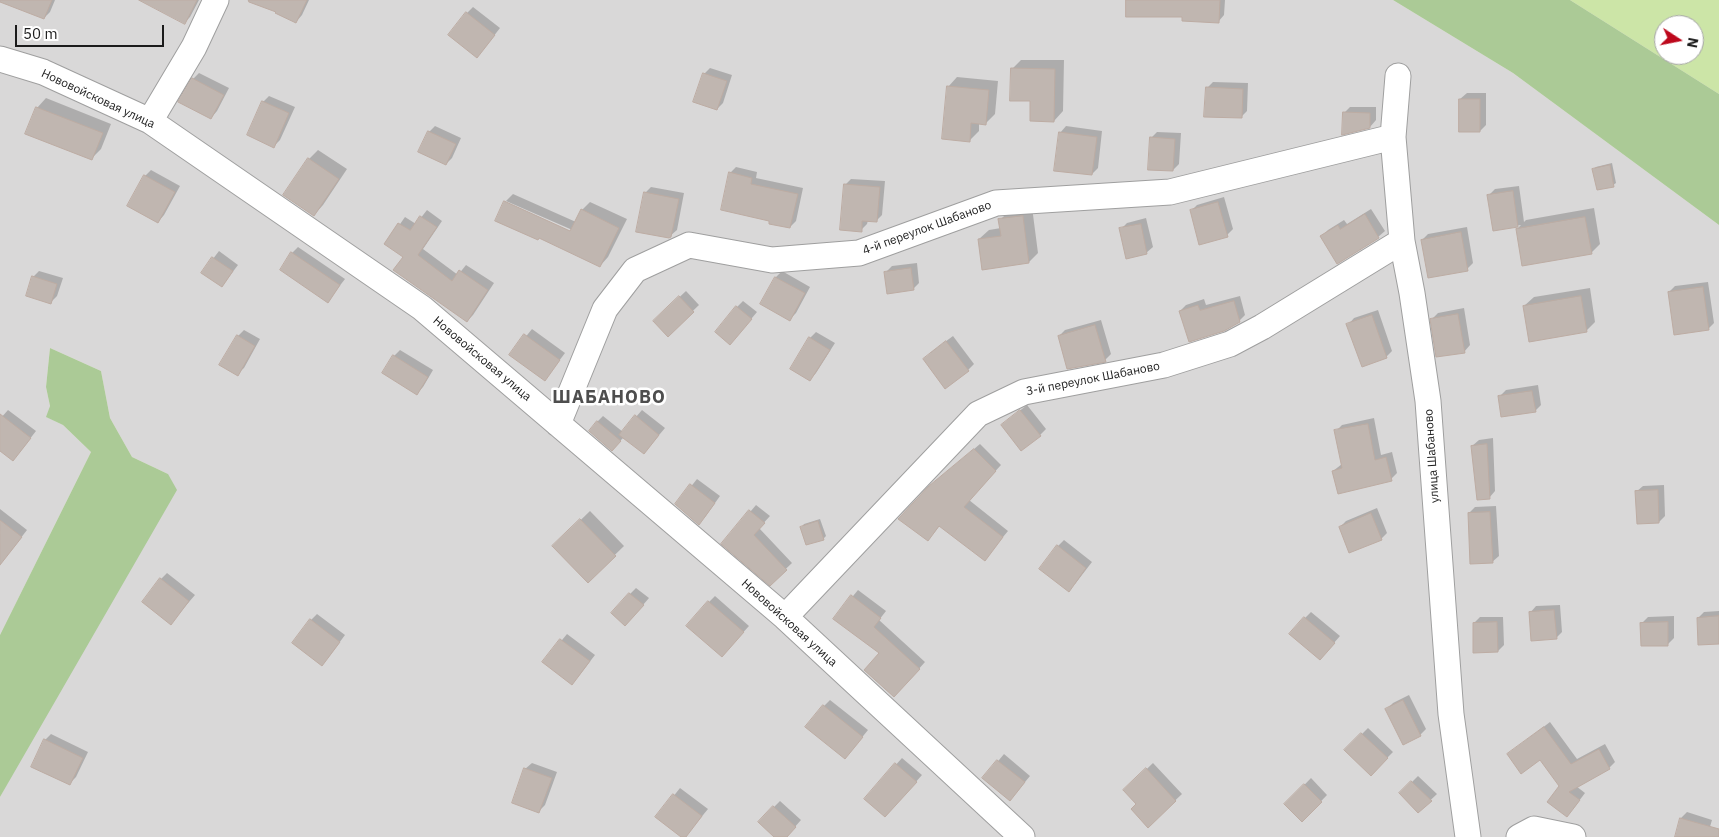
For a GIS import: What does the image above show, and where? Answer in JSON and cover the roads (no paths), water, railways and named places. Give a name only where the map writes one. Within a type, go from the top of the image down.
[{"type":"street","points":[[150,122],[194,47],[216,0]]},
{"type":"street","name":"Нововойсковая улица","points":[[0,59],[43,72],[150,122],[422,308],[785,617],[1022,837]]},
{"type":"street","name":"улица Шабаново","points":[[1398,76],[1393,137],[1402,241],[1412,293],[1428,401],[1452,714],[1468,837]]},
{"type":"street","name":"4-й переулок Шабаново","points":[[558,424],[605,309],[635,270],[688,245],[772,260],[859,253],[996,203],[1170,192],[1393,137]]},
{"type":"street","name":"3-й переулок Шабаново","points":[[785,617],[978,414],[1024,392],[1164,365],[1230,344],[1262,327],[1402,241]]},
{"type":"street","points":[[1519,837],[1534,829],[1573,837]]},
{"type":"district","name":"ШАБАНОВО","points":[[609,398]]}]
